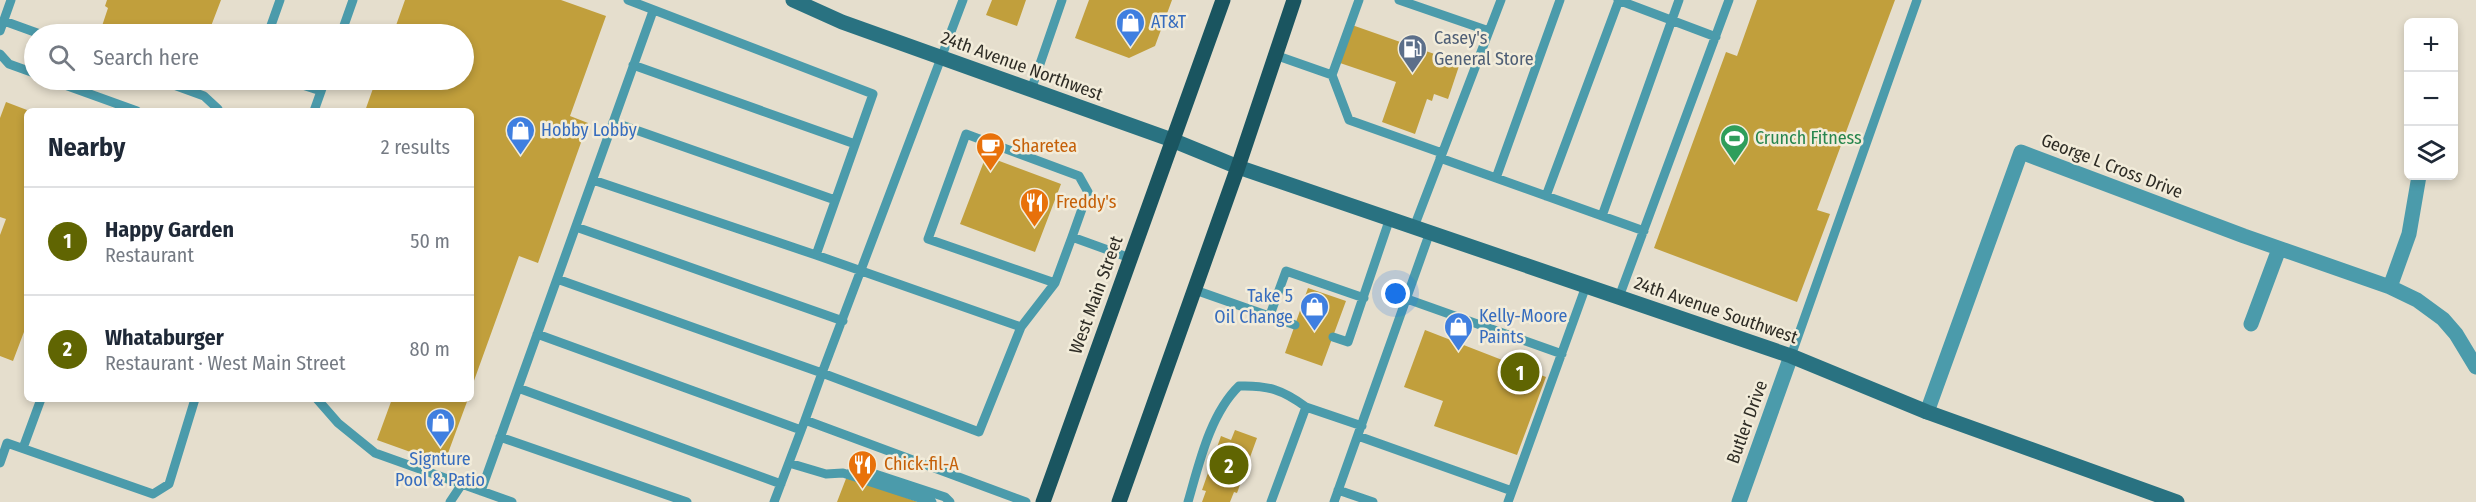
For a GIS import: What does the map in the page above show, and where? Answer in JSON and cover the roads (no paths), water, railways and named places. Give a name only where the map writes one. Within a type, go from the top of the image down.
[{"type":"main road","name":"24th Avenue Northwest","points":[[793,0],[842,22],[1238,167]]},
{"type":"main road","name":"West Main Street","points":[[1043,502],[1223,0]]},
{"type":"main road","points":[[1119,502],[1238,167],[1294,0]]},
{"type":"main road","name":"24th Avenue Southwest","points":[[1238,167],[1791,356],[1927,412],[2176,502]]},
{"type":"street","name":"George L Cross Drive","points":[[1927,412],[2021,152],[2279,249],[2390,287],[2417,300],[2443,319],[2456,334],[2476,367]]},
{"type":"street","points":[[2390,287],[2409,234],[2418,180]]},
{"type":"street","points":[[2251,324],[2279,249]]},
{"type":"street","name":"Butler Drive","points":[[1739,502],[1791,356]]},
{"type":"lane","points":[[0,31],[11,0]]},
{"type":"lane","points":[[272,24],[280,0]]},
{"type":"lane","points":[[345,24],[353,0]]},
{"type":"lane","points":[[628,0],[873,94],[816,255]]},
{"type":"lane","points":[[774,502],[963,0]]},
{"type":"lane","points":[[1031,90],[1062,0]]},
{"type":"lane","points":[[1359,0],[1332,75],[1349,120],[1496,178],[1644,231]]},
{"type":"lane","points":[[1399,0],[1489,32]]},
{"type":"lane","points":[[1414,227],[1502,0]]},
{"type":"lane","points":[[1496,178],[1560,0]]},
{"type":"lane","points":[[1546,196],[1619,0],[1716,37]]},
{"type":"lane","points":[[1602,216],[1679,0]]},
{"type":"lane","points":[[1619,297],[1729,0]]},
{"type":"lane","points":[[1791,356],[1917,0]]},
{"type":"lane","points":[[481,491],[653,11]]},
{"type":"lane","points":[[4,21],[24,28]]},
{"type":"lane","points":[[0,54],[9,64],[24,69]]},
{"type":"lane","points":[[1275,55],[1332,75]]},
{"type":"lane","points":[[633,65],[855,144]]},
{"type":"lane","points":[[79,90],[129,108]]},
{"type":"lane","points":[[188,90],[204,96],[218,108]]},
{"type":"lane","points":[[315,108],[321,91],[318,90]]},
{"type":"lane","points":[[613,122],[835,200]]},
{"type":"lane","points":[[557,279],[822,373],[979,432],[1021,327],[1055,283],[1088,192],[1079,176],[966,134],[928,239],[1055,283]]},
{"type":"lane","points":[[593,180],[1021,327]]},
{"type":"lane","points":[[1333,337],[1348,342],[1390,219]]},
{"type":"lane","points":[[576,227],[843,321]]},
{"type":"lane","points":[[1334,502],[1430,232]]},
{"type":"lane","points":[[1072,237],[1130,258]]},
{"type":"lane","points":[[1270,315],[1286,271],[1364,298]]},
{"type":"lane","points":[[1508,502],[1586,286]]},
{"type":"lane","points":[[1195,290],[1295,325]]},
{"type":"lane","points":[[1407,299],[1562,354]]},
{"type":"lane","points":[[537,334],[1026,502]]},
{"type":"lane","points":[[1188,502],[1210,435],[1227,398],[1239,386],[1263,386],[1288,394],[1306,407],[1362,426]]},
{"type":"lane","points":[[518,388],[781,484]]},
{"type":"lane","points":[[23,448],[40,402]]},
{"type":"lane","points":[[0,463],[4,441],[153,494],[169,484],[194,402]]},
{"type":"lane","points":[[320,402],[338,423],[375,453],[512,502]]},
{"type":"lane","points":[[1271,502],[1306,407]]},
{"type":"lane","points":[[501,436],[687,502]]},
{"type":"lane","points":[[1358,436],[1512,491]]},
{"type":"lane","points":[[789,464],[826,474],[869,472],[945,497],[950,502]]},
{"type":"lane","points":[[843,473],[932,502]]},
{"type":"lane","points":[[450,502],[462,484]]},
{"type":"lane","points":[[1338,490],[1373,502]]},
{"type":"place","name":"AT&T","points":[[1130,48]]},
{"type":"place","name":"Casey's General Store","points":[[1413,74]]},
{"type":"place","name":"Hobby Lobby","points":[[520,156]]},
{"type":"place","name":"Crunch Fitness","points":[[1734,164]]},
{"type":"place","name":"Sharetea","points":[[991,172]]},
{"type":"place","name":"Freddy's","points":[[1035,228]]},
{"type":"place","name":"Take 5 Oil Change","points":[[1314,332]]},
{"type":"place","name":"Kelly-Moore Paints","points":[[1458,352]]},
{"type":"place","name":"Happy Garden","points":[[1520,372]]},
{"type":"place","name":"Signture Pool & Patio","points":[[440,448]]},
{"type":"place","name":"Whataburger","points":[[1229,465]]},
{"type":"place","name":"Chick-fil-A","points":[[863,490]]}]
